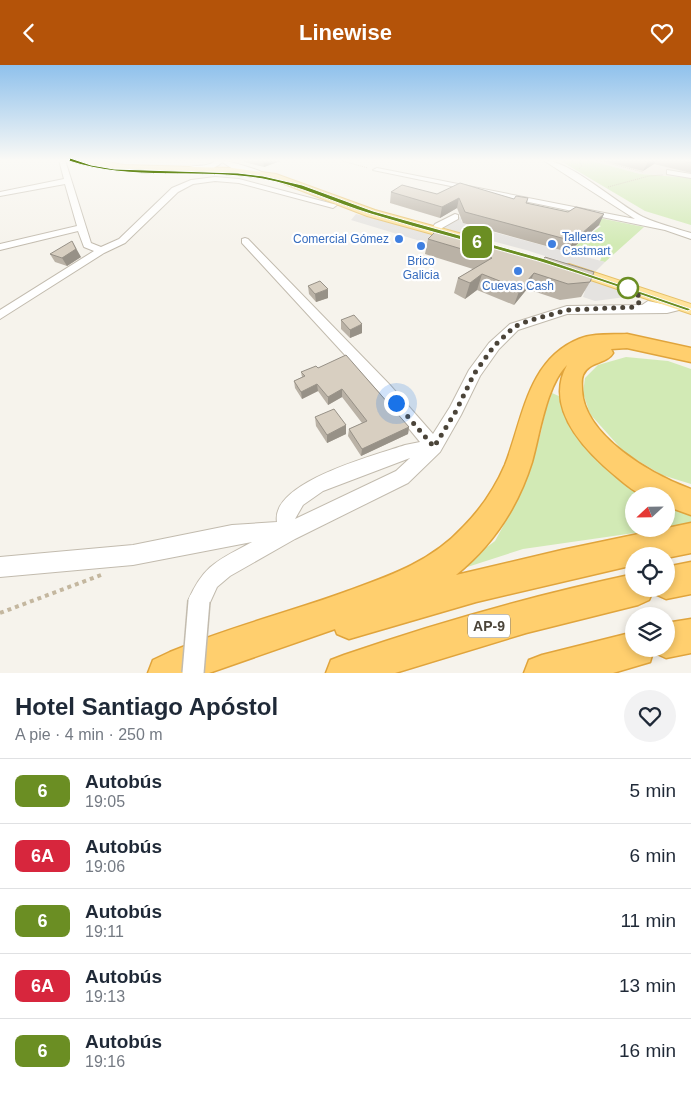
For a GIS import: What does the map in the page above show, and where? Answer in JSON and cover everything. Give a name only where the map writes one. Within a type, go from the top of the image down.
[{"type":"highway","points":[[166,673],[226,649],[344,610],[440,568],[476,536],[499,508],[510,486],[538,395],[550,369],[570,352],[588,343],[615,340],[637,341],[691,355]]},
{"type":"highway","points":[[691,361],[644,350],[619,349],[597,354],[581,362],[573,370],[569,388],[570,401],[578,420],[589,435],[610,456],[631,473],[655,488],[691,503]]},
{"type":"highway","points":[[201,673],[296,639],[396,607],[509,577],[691,537]]},
{"type":"highway","points":[[675,581],[691,578]]},
{"type":"highway","name":"AP-9","points":[[344,673],[406,650],[549,609],[625,592]]},
{"type":"highway","points":[[675,639],[691,636]]},
{"type":"highway","points":[[542,673],[625,652]]},
{"type":"main road","points":[[307,188],[331,201],[351,205],[472,241]]},
{"type":"main road","points":[[558,265],[638,300],[684,307]]},
{"type":"street","points":[[0,194],[29,188]]},
{"type":"street","points":[[70,188],[87,245],[101,251]]},
{"type":"street","points":[[0,315],[101,251],[122,241],[176,188]]},
{"type":"street","points":[[267,188],[315,200],[331,201]]},
{"type":"street","points":[[464,188],[664,228],[691,236]]},
{"type":"street","points":[[592,188],[632,215],[664,228]]},
{"type":"street","points":[[435,231],[438,226],[455,217]]},
{"type":"street","points":[[0,247],[82,227]]},
{"type":"street","points":[[245,241],[384,388],[434,447]]},
{"type":"street","points":[[193,673],[199,601],[210,580],[224,569],[288,532],[402,477],[434,447],[456,411],[474,374],[494,346],[514,327],[567,310],[638,300],[656,308],[672,309],[684,307]]},
{"type":"street","points":[[288,532],[285,515],[296,499],[317,485],[405,452],[434,447]]},
{"type":"street","points":[[0,567],[134,555],[252,533],[273,530],[288,532]]},
{"type":"path","points":[[0,613],[109,572],[134,555]]},
{"type":"green space","points":[[607,188],[691,188],[691,225],[645,211]]},
{"type":"green space","points":[[515,201],[644,227],[605,262],[600,261],[603,254],[575,246],[601,226]]},
{"type":"green space","points":[[626,357],[668,361],[691,369],[691,484],[662,475],[625,453],[590,414],[583,393],[585,378],[598,365]]},
{"type":"green space","points":[[552,393],[561,397],[645,487],[625,487],[625,534],[523,549],[455,571],[495,541],[517,501],[531,466]]},
{"type":"green space","points":[[675,506],[691,512],[691,523],[675,526]]},
{"type":"shaded area","points":[[356,214],[513,255],[621,290],[633,296],[595,301],[583,297],[585,291],[351,220]]},
{"type":"shaded area","points":[[453,215],[462,218],[461,221],[467,225],[605,262],[595,272],[526,250],[435,226]]},
{"type":"building","points":[[397,188],[415,188],[437,194],[449,188],[478,188],[514,199],[516,196],[528,198],[526,203],[568,212],[576,207],[604,214],[573,241],[465,212],[459,198],[442,207],[391,192]]},
{"type":"building","points":[[436,231],[543,260],[545,257],[594,272],[590,282],[568,284],[534,273],[520,289],[482,274],[470,283],[458,278],[492,258],[428,239]]},
{"type":"building","points":[[72,241],[76,249],[62,258],[50,254]]},
{"type":"building","points":[[320,281],[328,289],[315,294],[308,286]]},
{"type":"building","points":[[354,315],[362,324],[350,330],[341,320]]},
{"type":"building","points":[[346,355],[409,427],[362,449],[349,429],[367,421],[342,389],[328,397],[317,384],[301,392],[294,381],[305,376],[301,372],[316,366],[318,368]]},
{"type":"building","points":[[334,409],[346,425],[327,435],[315,417]]},
{"type":"bus line","name":"6","points":[[308,188],[371,213],[542,260],[691,309]]},
{"type":"place","name":"Comercial Gómez","points":[[399,239]]},
{"type":"place","name":"Talleres Castmart","points":[[552,244]]},
{"type":"place","name":"Brico Galicia","points":[[421,246]]},
{"type":"place","name":"Cuevas Cash","points":[[518,271]]},
{"type":"route","points":[[396,403],[434,447],[456,411],[474,374],[494,346],[514,327],[540,317],[567,310],[635,307],[641,300],[638,295],[639,291],[622,286],[628,288]]}]
